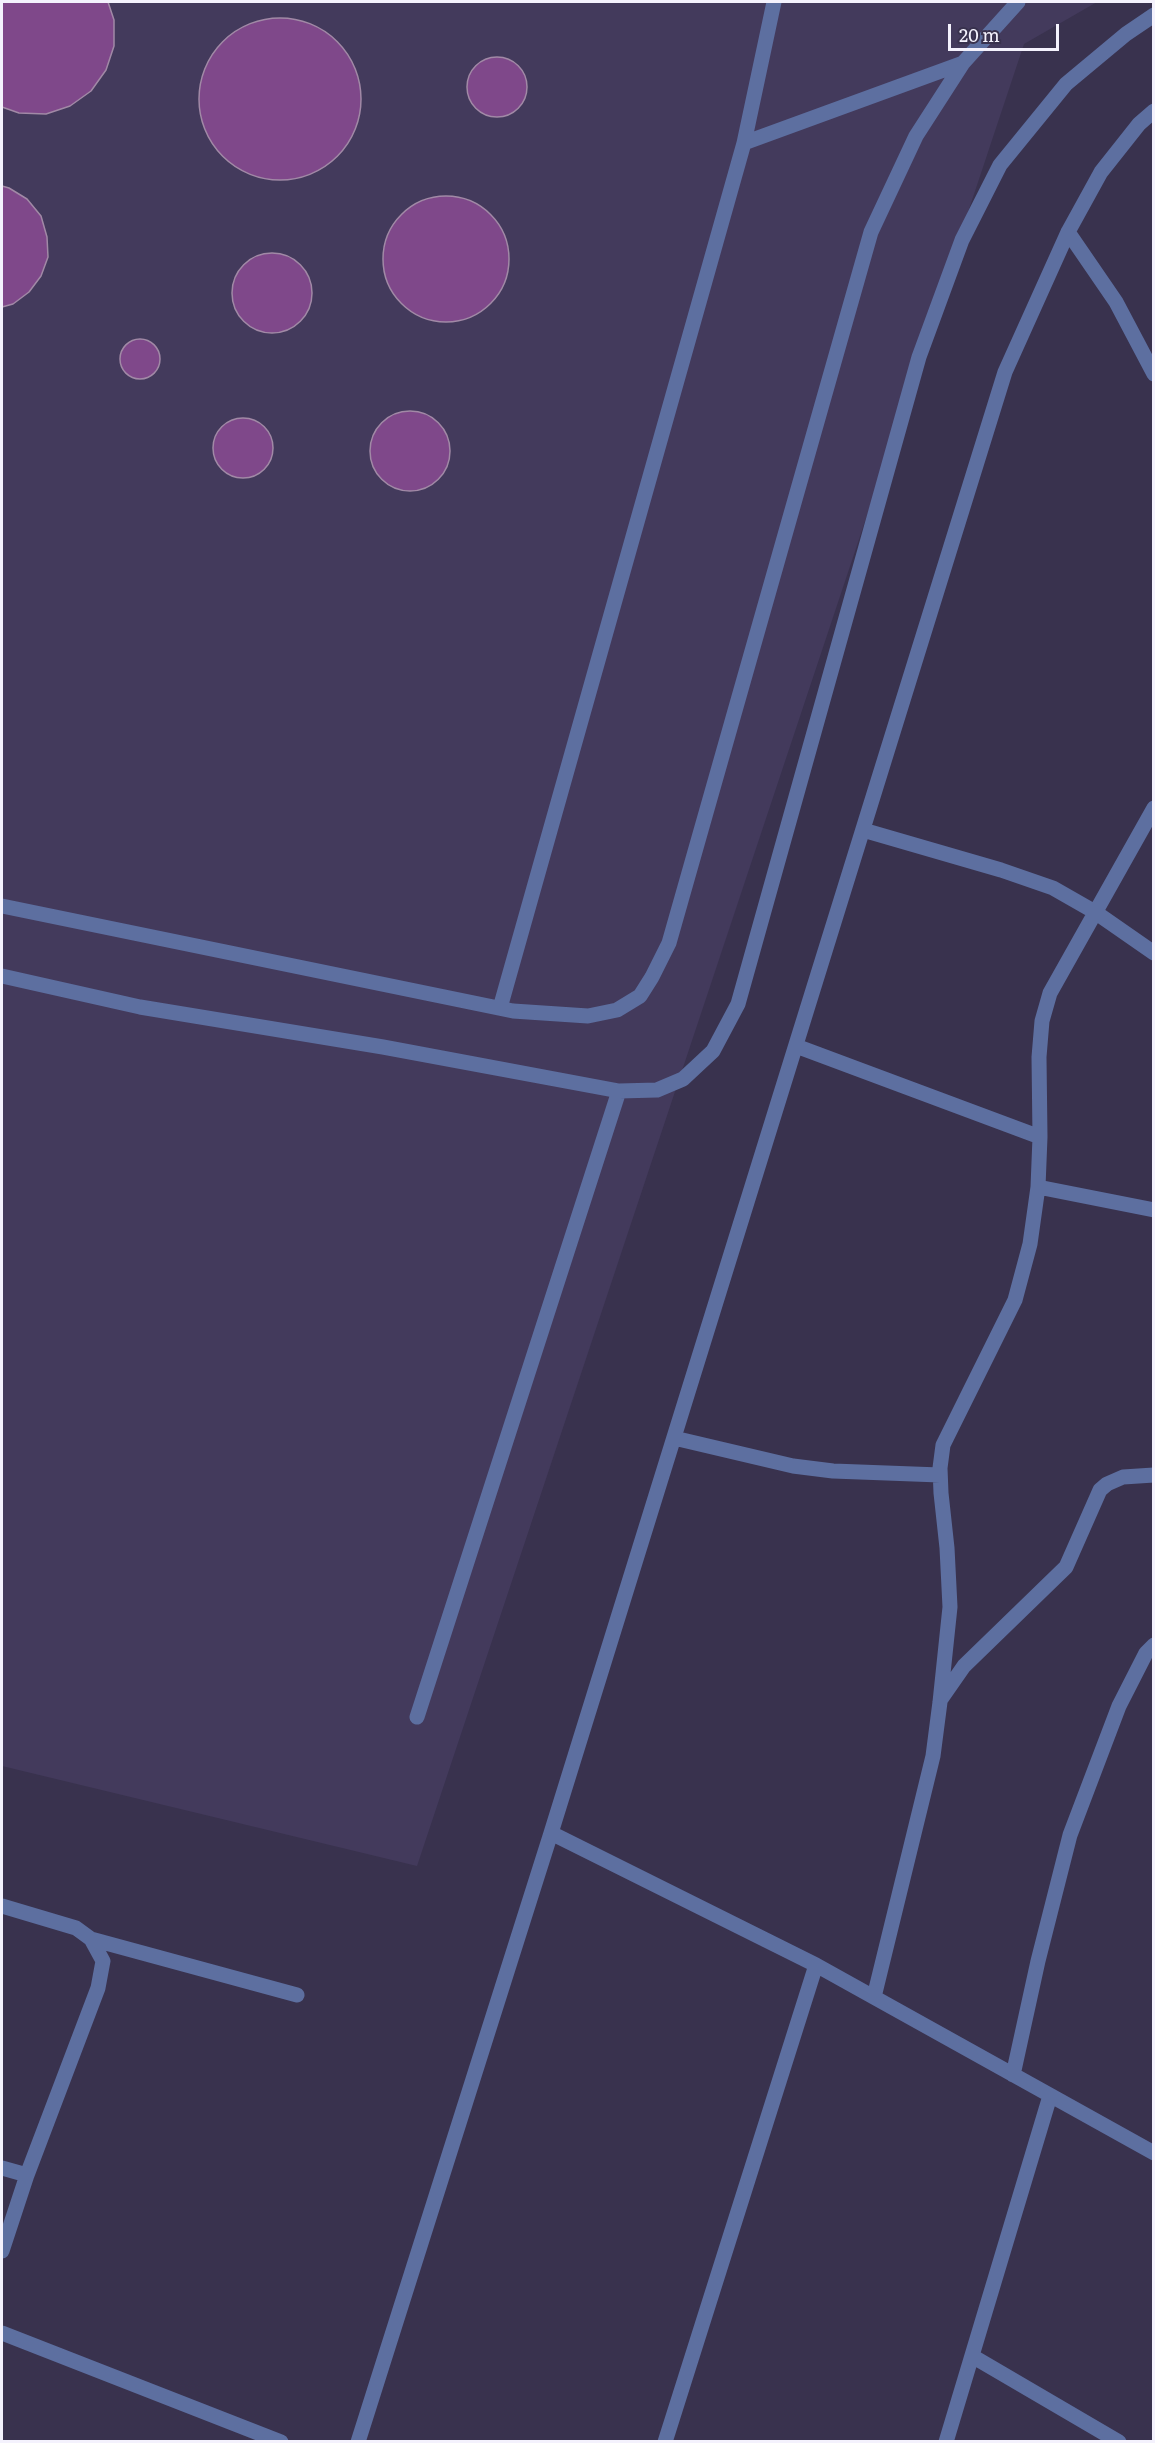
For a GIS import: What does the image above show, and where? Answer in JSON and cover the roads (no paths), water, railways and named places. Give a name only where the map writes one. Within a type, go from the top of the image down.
[{"type":"street","points":[[500,1008],[744,143],[774,2]]},
{"type":"street","points":[[2,906],[500,1008],[588,1016],[617,1010],[640,996],[657,969],[669,943],[871,232],[916,136],[963,63],[1018,2]]},
{"type":"street","points":[[2,976],[140,1007],[383,1047],[619,1091],[657,1090],[683,1079],[713,1051],[738,1004],[919,357],[962,240],[1000,165],[1066,84],[1126,34],[1154,15]]},
{"type":"street","points":[[744,143],[963,63]]},
{"type":"street","points":[[358,2442],[551,1833],[1005,372],[1068,232],[1101,172],[1139,124],[1154,111]]},
{"type":"street","points":[[1068,232],[1116,302],[1154,374]]},
{"type":"street","points":[[874,1997],[933,1756],[940,1702],[950,1607],[940,1475],[943,1445],[1015,1300],[1030,1245],[1038,1187],[1039,1057],[1042,1021],[1050,993],[1154,808]]},
{"type":"street","points":[[863,830],[1043,884],[1095,912],[1154,952]]},
{"type":"street","points":[[796,1046],[1040,1137]]},
{"type":"street","points":[[417,1717],[619,1091]]},
{"type":"street","points":[[1038,1187],[1154,1210]]},
{"type":"street","points":[[674,1438],[793,1466],[833,1471],[940,1475]]},
{"type":"street","points":[[940,1702],[964,1666],[1066,1567],[1100,1490],[1123,1477],[1154,1475]]},
{"type":"street","points":[[1013,2075],[1038,1961],[1071,1835],[1119,1706],[1146,1653],[1154,1645]]},
{"type":"street","points":[[551,1833],[816,1965],[1154,2153]]},
{"type":"street","points":[[2,1906],[76,1928],[91,1940],[103,1961],[98,1988],[27,2175],[2,2251]]},
{"type":"street","points":[[91,1940],[297,1995]]},
{"type":"street","points":[[664,2442],[816,1965]]},
{"type":"street","points":[[946,2442],[1050,2096]]},
{"type":"street","points":[[2,2168],[27,2175]]},
{"type":"street","points":[[2,2333],[281,2442]]},
{"type":"street","points":[[972,2356],[1119,2442]]}]
